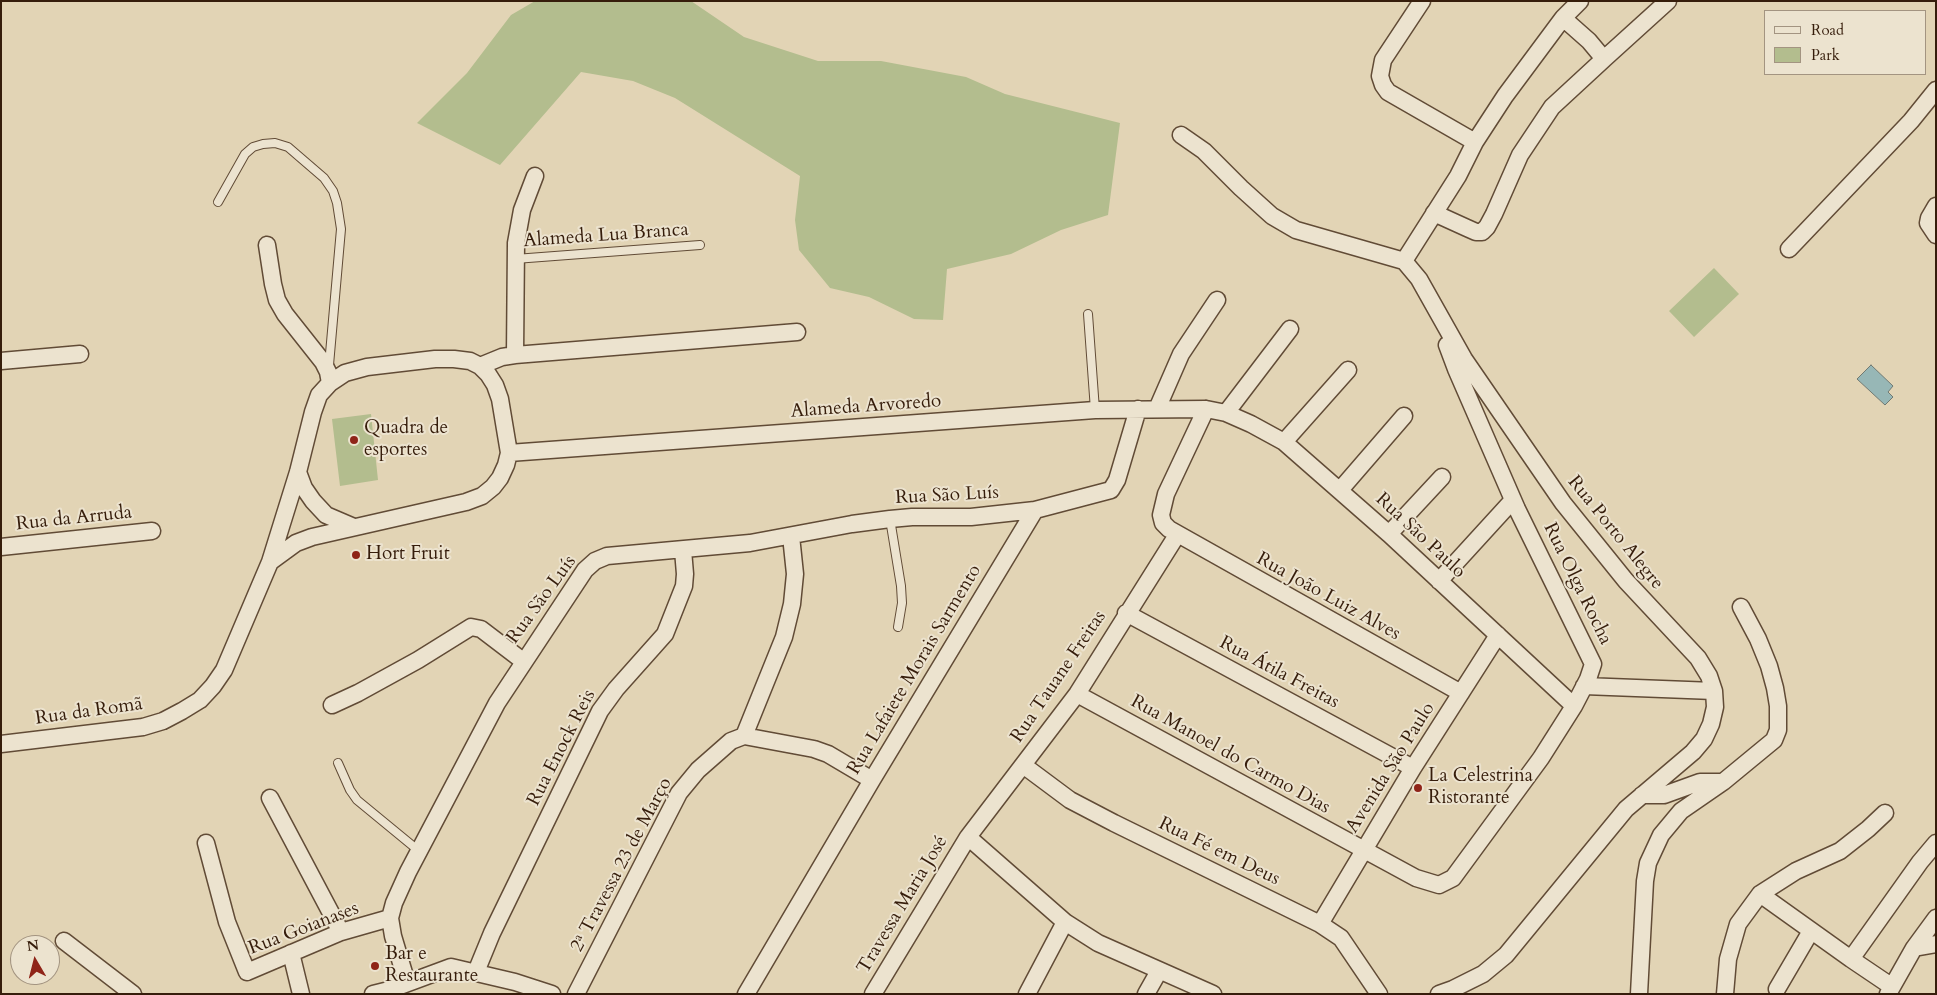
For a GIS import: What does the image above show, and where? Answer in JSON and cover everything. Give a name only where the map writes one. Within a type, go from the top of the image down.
[{"type":"street","points":[[1422,1],[1383,60],[1380,76],[1383,85],[1388,92],[1475,142]]},
{"type":"street","points":[[1182,135],[1204,151],[1272,216],[1296,230],[1404,261],[1458,176],[1475,142],[1505,96],[1563,18],[1580,1]]},
{"type":"street","points":[[1434,213],[1476,232],[1482,232],[1486,228],[1520,156],[1552,107],[1668,1]]},
{"type":"street","points":[[1563,18],[1589,41],[1604,59]]},
{"type":"street","points":[[1790,249],[1911,121],[1936,90]]},
{"type":"street","points":[[515,355],[514,259],[522,210],[534,176]]},
{"type":"street","points":[[1936,206],[1928,218],[1928,223],[1936,235]]},
{"type":"street","points":[[267,245],[272,284],[278,300],[285,314],[323,362],[329,378],[367,367],[435,359],[470,361],[480,366],[495,385],[500,399],[509,453],[500,478],[482,496],[447,507],[331,532],[296,543],[270,562]]},
{"type":"street","name":"Rua Porto Alegre","points":[[1404,261],[1419,279],[1464,359],[1563,503],[1626,581],[1698,658],[1709,676],[1714,691],[1715,707],[1711,724],[1704,739],[1693,752],[1626,809],[1506,955],[1482,974],[1439,994]]},
{"type":"street","points":[[1158,409],[1181,354],[1218,300]]},
{"type":"street","name":"Rua Olga Rocha","points":[[1364,850],[1416,878],[1439,885],[1453,878],[1541,758],[1574,706],[1593,664],[1513,500],[1456,369],[1433,305]]},
{"type":"street","points":[[1226,413],[1290,329]]},
{"type":"street","points":[[480,366],[502,357],[515,355],[797,332]]},
{"type":"street","points":[[1,362],[80,354]]},
{"type":"street","points":[[1284,442],[1348,370]]},
{"type":"street","name":"Rua da Romã","points":[[1,744],[143,727],[163,721],[182,712],[200,700],[213,686],[224,670],[270,562],[298,472],[313,412],[319,395],[329,378]]},
{"type":"street","points":[[1035,510],[1111,490],[1117,480],[1138,409]]},
{"type":"street","points":[[1177,535],[1163,523],[1162,507],[1166,494],[1206,409]]},
{"type":"street","name":"Alameda Arvoredo","points":[[509,453],[1095,410],[1206,409],[1226,413]]},
{"type":"street","name":"Rua São Paulo","points":[[1226,413],[1284,442],[1389,534],[1574,706]]},
{"type":"street","points":[[1340,490],[1404,416]]},
{"type":"street","points":[[298,472],[304,488],[313,501],[326,514],[339,522],[355,527]]},
{"type":"street","points":[[1389,534],[1442,477]]},
{"type":"street","points":[[1439,581],[1513,500]]},
{"type":"street","name":"Rua São Luís","points":[[407,983],[393,936],[390,918],[394,903],[408,872],[497,703],[585,570],[595,561],[607,556],[623,553],[683,550],[750,543],[890,519],[971,516],[1035,510]]},
{"type":"street","name":"Rua Lafaiete Morais Sarmento","points":[[746,994],[872,780],[1035,510]]},
{"type":"street","name":"Rua da Arruda","points":[[1,546],[152,531]]},
{"type":"street","name":"Rua Tauane Freitas","points":[[968,837],[1077,694],[1177,535]]},
{"type":"street","name":"Rua João Luiz Alves","points":[[1177,535],[1461,694]]},
{"type":"street","points":[[792,536],[795,574],[790,612],[784,637],[744,736],[828,754],[872,780]]},
{"type":"street","name":"Rua Enock Reis","points":[[476,972],[492,933],[600,711],[616,689],[665,634],[684,586],[683,550]]},
{"type":"street","points":[[1639,994],[1644,881],[1648,863],[1661,835],[1681,811],[1723,782],[1774,740],[1778,730],[1778,706],[1769,666],[1758,639],[1740,607]]},
{"type":"street","name":"Rua Átila Freitas","points":[[1126,614],[1413,768]]},
{"type":"street","points":[[332,705],[418,660],[471,627],[481,629],[523,661]]},
{"type":"street","name":"Avenida São Paulo","points":[[1320,924],[1413,768],[1498,635]]},
{"type":"street","points":[[1584,686],[1714,691]]},
{"type":"street","name":"Rua Manoel do Carmo Dias","points":[[1077,694],[1364,850]]},
{"type":"street","name":"2ª Travessa 23 de Março","points":[[576,994],[679,793],[698,770],[720,750],[731,741],[744,736]]},
{"type":"street","name":"Rua Fé em Deus","points":[[1023,766],[1070,800],[1320,924],[1341,938],[1379,994]]},
{"type":"street","points":[[1642,795],[1664,795],[1700,782],[1723,782]]},
{"type":"street","points":[[270,798],[341,932]]},
{"type":"street","points":[[1725,994],[1728,959],[1738,924],[1760,894],[1796,871],[1840,850],[1868,829],[1885,812]]},
{"type":"street","points":[[968,837],[1065,922],[1098,943],[1213,994]]},
{"type":"street","name":"Travessa Maria José","points":[[873,994],[968,837]]},
{"type":"street","name":"Rua Goianases","points":[[206,843],[227,922],[246,971],[250,972],[291,952],[341,932],[390,918]]},
{"type":"street","points":[[1851,959],[1920,862],[1936,843]]},
{"type":"street","points":[[1760,894],[1851,959],[1890,991],[1914,948],[1936,918]]},
{"type":"street","points":[[1027,994],[1065,922]]},
{"type":"street","points":[[1777,989],[1811,931]]},
{"type":"street","points":[[64,941],[134,994]]},
{"type":"street","points":[[1914,948],[1936,944]]},
{"type":"street","points":[[291,952],[301,994]]},
{"type":"street","points":[[383,993],[451,967],[476,972],[514,988],[552,994]]},
{"type":"street","points":[[1146,994],[1159,971]]},
{"type":"lane","points":[[218,202],[245,154],[253,147],[264,144],[288,147],[324,178],[333,191],[341,229],[329,378]]},
{"type":"lane","name":"Alameda Lua Branca","points":[[514,259],[700,245]]},
{"type":"lane","points":[[1088,314],[1095,410]]},
{"type":"lane","points":[[890,519],[901,586],[902,603],[898,627]]},
{"type":"lane","points":[[338,763],[350,790],[357,800],[420,851]]},
{"type":"green space","points":[[535,1],[691,1],[744,37],[818,61],[881,61],[966,77],[1005,94],[1120,123],[1108,215],[1061,230],[1011,254],[947,269],[943,320],[914,319],[869,297],[830,288],[799,250],[795,220],[800,176],[675,98],[633,81],[581,72],[500,165],[417,123],[467,73],[511,15]]},
{"type":"green space","points":[[1714,268],[1739,294],[1694,337],[1669,311]]},
{"type":"green space","name":"Quadra de esportes","points":[[371,414],[378,480],[340,486],[332,419]]},
{"type":"water","points":[[1871,365],[1893,386],[1888,392],[1893,397],[1885,405],[1857,379]]},
{"type":"place","name":"Quadra de esportes","points":[[354,440]]},
{"type":"place","name":"Hort Fruit","points":[[356,555]]},
{"type":"place","name":"La Celestrina Ristorante","points":[[1418,788]]},
{"type":"place","name":"Bar e Restaurante","points":[[375,966]]}]
